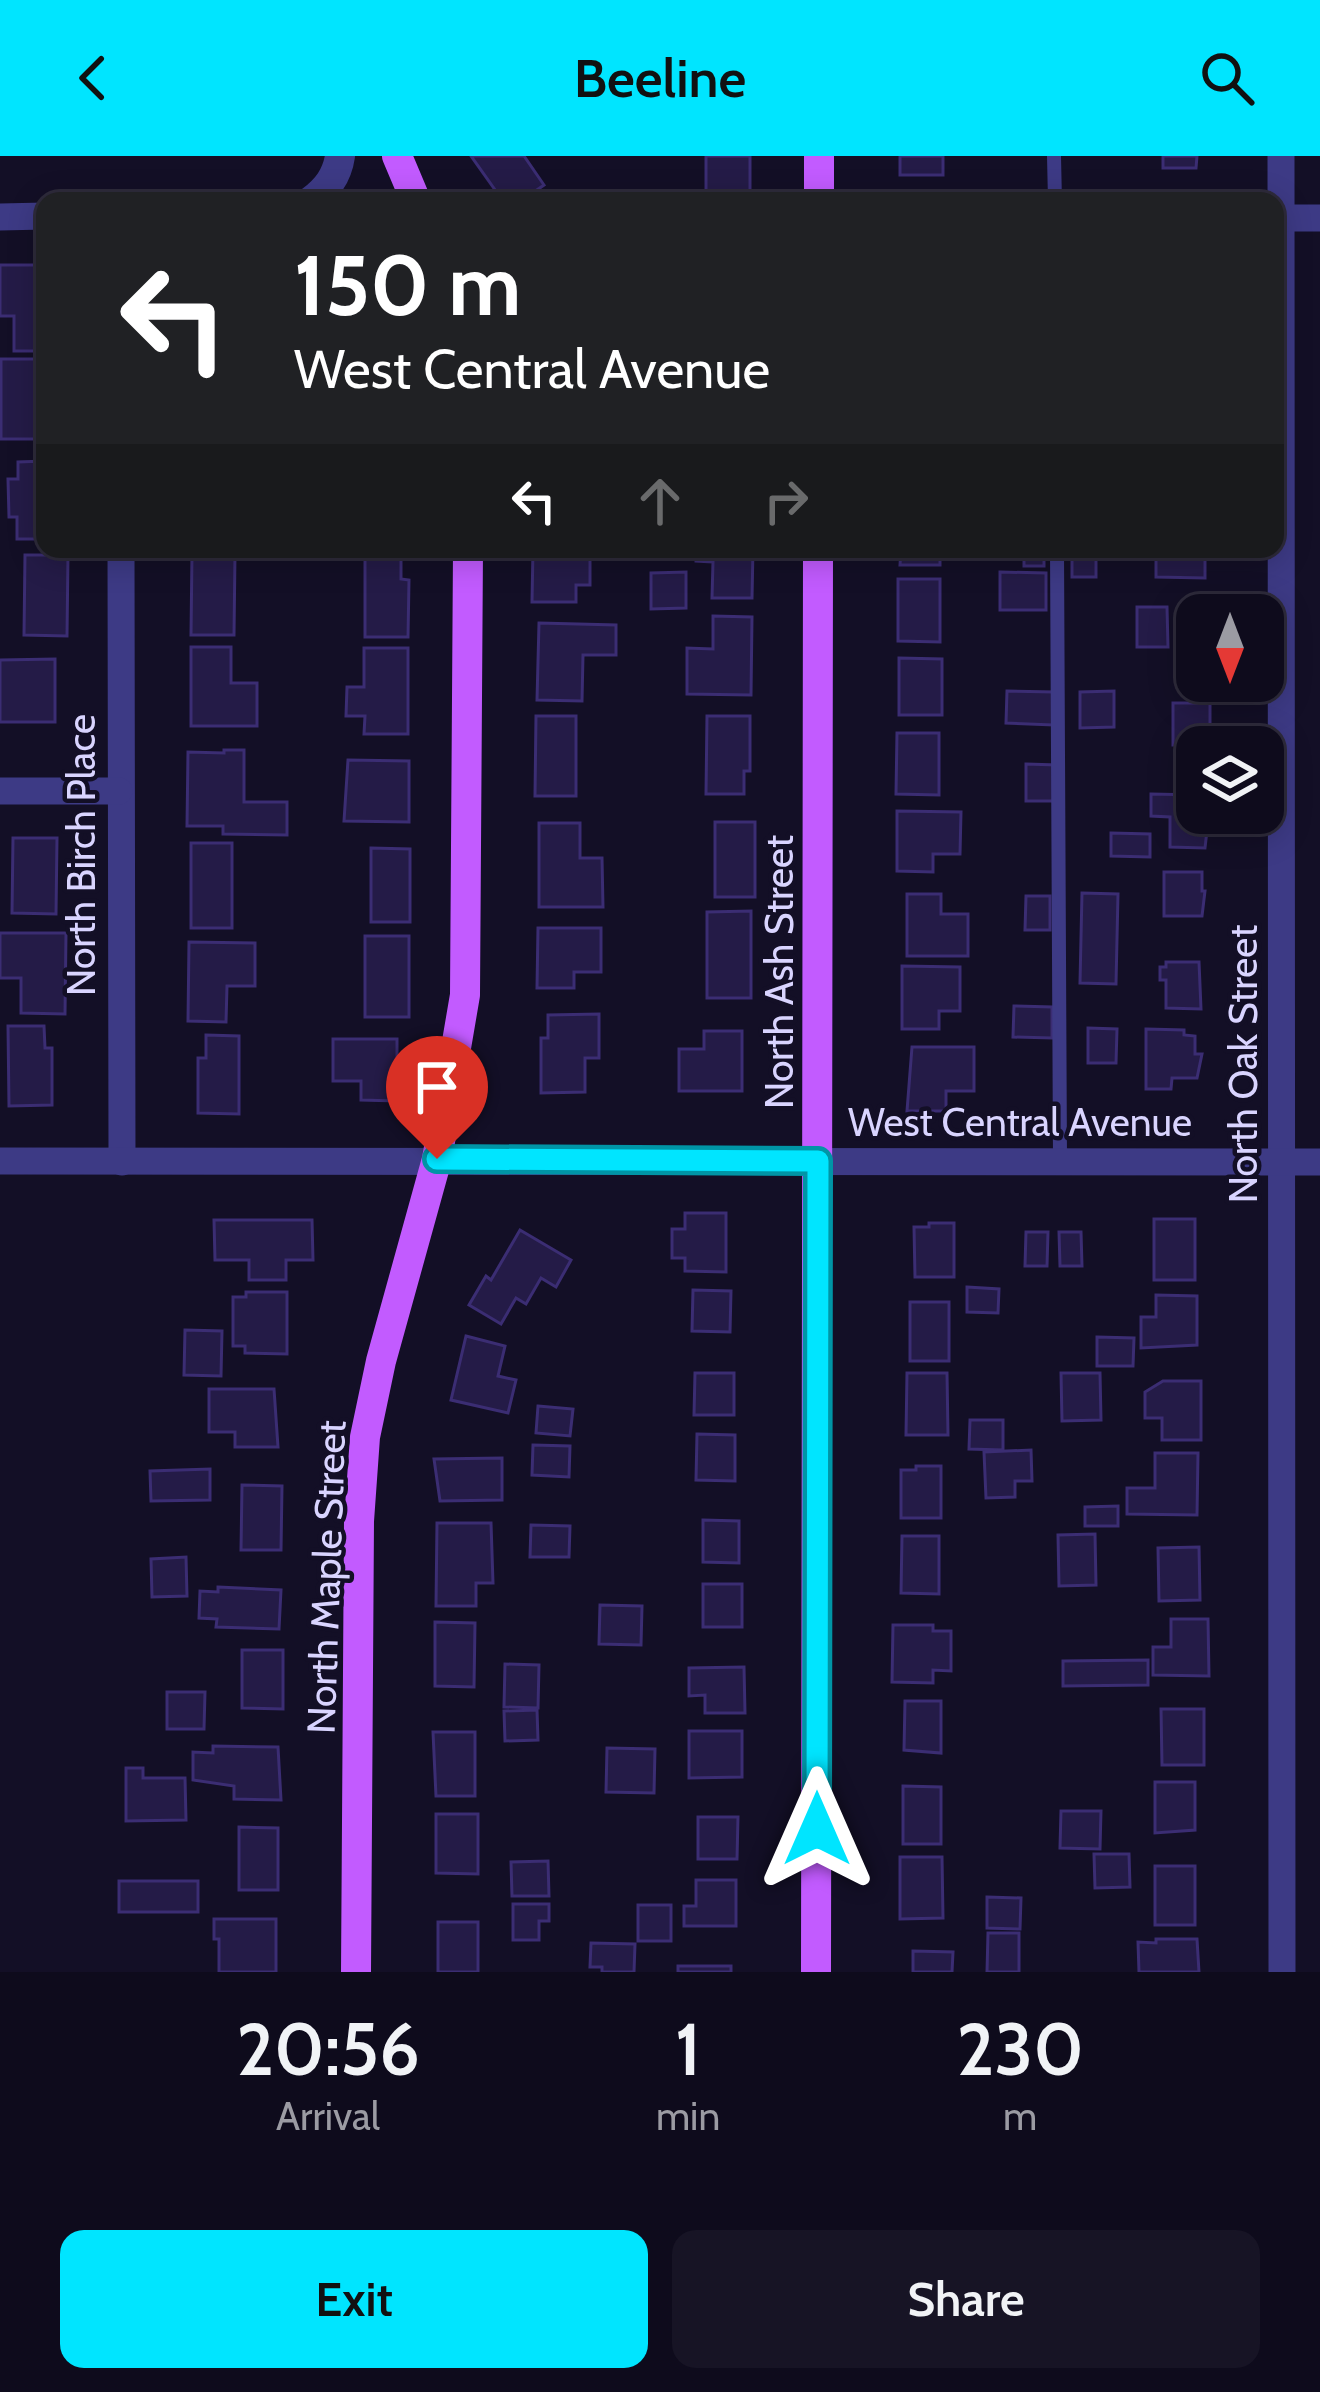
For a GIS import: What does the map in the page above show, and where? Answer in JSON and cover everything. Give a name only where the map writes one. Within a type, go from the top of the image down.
[{"type":"main road","points":[[397,156],[412,192]]},
{"type":"main road","points":[[819,156],[819,192]]},
{"type":"main road","name":"North Maple Street","points":[[356,1972],[359,1521],[365,1437],[437,1159],[465,994],[468,558]]},
{"type":"main road","name":"North Ash Street","points":[[816,1972],[818,558]]},
{"type":"street","points":[[324,192],[340,156]]},
{"type":"street","name":"North Oak Street","points":[[1279,192],[1281,156]]},
{"type":"street","points":[[0,217],[36,216]]},
{"type":"street","points":[[1284,218],[1320,218]]},
{"type":"street","name":"North Birch Place","points":[[121,558],[122,1162]]},
{"type":"street","name":"North Oak Street","points":[[1279,558],[1282,1972]]},
{"type":"street","points":[[0,791],[119,791]]},
{"type":"street","name":"West Central Avenue","points":[[0,1161],[1320,1162]]},
{"type":"lane","points":[[1054,156],[1054,192]]},
{"type":"lane","points":[[1057,558],[1060,1160]]},
{"type":"building","points":[[471,156],[524,156],[544,185],[534,192],[497,192]]},
{"type":"building","points":[[706,156],[750,156],[750,192],[706,192]]},
{"type":"building","points":[[900,156],[943,156],[943,175],[900,175]]},
{"type":"building","points":[[1163,156],[1197,156],[1196,168],[1163,168]]},
{"type":"building","points":[[0,265],[36,265],[36,351],[14,351],[14,316],[0,316]]},
{"type":"building","points":[[1,359],[36,359],[36,439],[1,439]]},
{"type":"building","points":[[36,461],[36,539],[17,539],[17,517],[9,517],[8,479],[18,479],[18,462]]},
{"type":"building","points":[[25,555],[68,558],[67,636],[24,635]]},
{"type":"building","points":[[192,558],[235,558],[234,635],[191,635]]},
{"type":"building","points":[[365,558],[401,558],[401,579],[409,580],[408,637],[365,637]]},
{"type":"building","points":[[533,558],[590,558],[590,585],[576,585],[576,602],[532,602]]},
{"type":"building","points":[[753,558],[752,598],[712,598],[713,562],[696,561]]},
{"type":"building","points":[[900,558],[940,558],[940,565],[900,565]]},
{"type":"building","points":[[1024,558],[1044,558],[1044,566],[1024,566]]},
{"type":"building","points":[[1072,558],[1096,558],[1096,577],[1072,577]]},
{"type":"building","points":[[1156,558],[1205,558],[1205,578],[1156,577]]},
{"type":"building","points":[[686,572],[686,608],[651,609],[651,573]]},
{"type":"building","points":[[1000,572],[1046,573],[1046,610],[1000,610]]},
{"type":"building","points":[[898,579],[940,579],[940,642],[898,641]]},
{"type":"building","points":[[1137,607],[1167,607],[1168,647],[1137,647]]},
{"type":"building","points":[[713,616],[752,617],[751,695],[687,694],[687,648],[713,649]]},
{"type":"building","points":[[539,623],[616,625],[616,655],[583,655],[582,701],[537,700]]},
{"type":"building","points":[[191,647],[231,647],[231,683],[257,683],[257,726],[191,726]]},
{"type":"building","points":[[364,648],[408,648],[408,734],[364,734],[365,716],[346,716],[347,687],[364,687]]},
{"type":"building","points":[[899,658],[942,659],[942,715],[899,715]]},
{"type":"building","points":[[55,659],[55,722],[0,722],[0,660]]},
{"type":"building","points":[[1007,691],[1054,692],[1053,725],[1006,723]]},
{"type":"building","points":[[1114,691],[1114,727],[1080,728],[1080,692]]},
{"type":"building","points":[[1173,703],[1210,703],[1210,726],[1176,726],[1173,745]]},
{"type":"building","points":[[536,716],[576,716],[576,796],[535,796]]},
{"type":"building","points":[[707,716],[750,716],[750,771],[744,771],[744,794],[706,794]]},
{"type":"building","points":[[897,733],[939,733],[939,795],[896,794]]},
{"type":"building","points":[[244,750],[244,802],[287,802],[287,835],[223,834],[223,826],[187,826],[188,752]]},
{"type":"building","points":[[348,760],[409,761],[409,822],[344,821]]},
{"type":"building","points":[[1026,764],[1057,765],[1057,801],[1026,801]]},
{"type":"building","points":[[1151,794],[1176,795],[1176,834],[1207,834],[1205,848],[1170,847],[1170,817],[1151,816]]},
{"type":"building","points":[[897,811],[961,812],[960,854],[933,854],[933,872],[897,871]]},
{"type":"building","points":[[715,822],[755,822],[755,897],[715,897]]},
{"type":"building","points":[[539,823],[580,823],[580,858],[602,858],[603,907],[539,907]]},
{"type":"building","points":[[1111,833],[1150,834],[1150,857],[1111,856]]},
{"type":"building","points":[[13,838],[57,838],[56,914],[12,913]]},
{"type":"building","points":[[191,843],[232,843],[232,928],[191,928]]},
{"type":"building","points":[[371,848],[410,849],[410,922],[371,922]]},
{"type":"building","points":[[1164,872],[1202,872],[1202,916],[1164,916]]},
{"type":"building","points":[[1082,893],[1118,894],[1116,984],[1080,983]]},
{"type":"building","points":[[907,894],[941,894],[941,914],[968,914],[968,956],[907,956]]},
{"type":"building","points":[[1026,896],[1050,896],[1050,930],[1025,930]]},
{"type":"building","points":[[751,911],[751,998],[707,998],[707,912]]},
{"type":"building","points":[[538,928],[601,928],[601,972],[574,972],[574,988],[537,988]]},
{"type":"building","points":[[0,933],[66,933],[65,1014],[21,1013],[21,978],[0,978]]},
{"type":"building","points":[[365,936],[409,936],[409,1017],[365,1017]]},
{"type":"building","points":[[189,942],[255,943],[255,986],[227,986],[226,1022],[188,1021]]},
{"type":"building","points":[[1166,962],[1199,962],[1201,1009],[1166,1008],[1166,980],[1160,980],[1160,967],[1166,967]]},
{"type":"building","points":[[902,966],[960,967],[960,1011],[939,1011],[939,1029],[902,1029]]},
{"type":"building","points":[[1014,1006],[1052,1007],[1052,1038],[1013,1037]]},
{"type":"building","points":[[599,1014],[599,1058],[585,1058],[585,1092],[541,1093],[541,1038],[548,1038],[548,1015]]},
{"type":"building","points":[[8,1026],[44,1026],[45,1048],[52,1048],[52,1105],[9,1106]]},
{"type":"building","points":[[1088,1028],[1117,1029],[1116,1063],[1088,1063]]},
{"type":"building","points":[[1146,1029],[1184,1030],[1184,1035],[1195,1036],[1195,1054],[1202,1054],[1197,1078],[1172,1078],[1171,1089],[1146,1089]]},
{"type":"building","points":[[704,1031],[742,1031],[742,1091],[679,1091],[679,1049],[704,1049]]},
{"type":"building","points":[[206,1035],[239,1036],[239,1114],[198,1113],[198,1058],[206,1058]]},
{"type":"building","points":[[333,1039],[397,1039],[397,1101],[361,1100],[361,1081],[333,1081]]},
{"type":"building","points":[[912,1047],[974,1047],[974,1091],[946,1091],[946,1111],[907,1111]]},
{"type":"building","points":[[685,1213],[726,1213],[726,1272],[685,1271],[685,1258],[672,1258],[672,1229],[685,1229]]},
{"type":"building","points":[[1154,1219],[1195,1219],[1195,1280],[1154,1280]]},
{"type":"building","points":[[214,1220],[312,1220],[313,1260],[286,1260],[286,1280],[249,1280],[249,1260],[215,1260]]},
{"type":"building","points":[[929,1223],[954,1223],[954,1277],[915,1277],[914,1227],[929,1227]]},
{"type":"building","points":[[520,1230],[571,1260],[556,1287],[541,1278],[526,1304],[516,1298],[501,1324],[469,1305],[486,1276],[491,1280]]},
{"type":"building","points":[[1026,1232],[1048,1232],[1047,1266],[1025,1266]]},
{"type":"building","points":[[1059,1232],[1081,1232],[1082,1266],[1060,1266]]},
{"type":"building","points":[[967,1287],[999,1289],[998,1313],[967,1312]]},
{"type":"building","points":[[693,1290],[731,1291],[730,1332],[692,1331]]},
{"type":"building","points":[[246,1292],[287,1292],[287,1354],[245,1353],[245,1346],[233,1346],[233,1297],[246,1297]]},
{"type":"building","points":[[1156,1295],[1197,1296],[1197,1345],[1141,1348],[1141,1317],[1156,1317]]},
{"type":"building","points":[[910,1302],[949,1302],[949,1361],[910,1361]]},
{"type":"building","points":[[185,1330],[222,1331],[221,1376],[184,1375]]},
{"type":"building","points":[[466,1336],[505,1346],[498,1376],[516,1380],[508,1413],[451,1400]]},
{"type":"building","points":[[1097,1337],[1134,1338],[1133,1366],[1097,1366]]},
{"type":"building","points":[[695,1373],[734,1373],[734,1415],[694,1415]]},
{"type":"building","points":[[907,1373],[947,1373],[948,1435],[906,1435]]},
{"type":"building","points":[[1061,1373],[1100,1373],[1101,1420],[1062,1421]]},
{"type":"building","points":[[1163,1381],[1201,1381],[1201,1440],[1162,1440],[1162,1418],[1145,1418],[1145,1392]]},
{"type":"building","points":[[209,1389],[274,1389],[278,1447],[235,1447],[235,1432],[209,1432]]},
{"type":"building","points":[[538,1406],[573,1409],[570,1436],[536,1433]]},
{"type":"building","points":[[970,1420],[1003,1420],[1003,1450],[969,1449]]},
{"type":"building","points":[[697,1434],[735,1435],[735,1481],[696,1480]]},
{"type":"building","points":[[533,1445],[570,1446],[569,1477],[532,1475]]},
{"type":"building","points":[[1031,1450],[1032,1481],[1015,1481],[1015,1497],[986,1498],[984,1452]]},
{"type":"building","points":[[1155,1453],[1198,1453],[1197,1515],[1127,1514],[1127,1488],[1155,1488]]},
{"type":"building","points":[[502,1458],[502,1500],[440,1501],[434,1459]]},
{"type":"building","points":[[916,1466],[941,1466],[941,1518],[901,1518],[901,1470],[916,1470]]},
{"type":"building","points":[[210,1469],[210,1500],[151,1501],[150,1471]]},
{"type":"building","points":[[242,1485],[282,1486],[281,1550],[241,1550]]},
{"type":"building","points":[[1118,1506],[1118,1526],[1085,1526],[1085,1507]]},
{"type":"building","points":[[703,1520],[739,1521],[739,1563],[703,1562]]},
{"type":"building","points":[[437,1523],[491,1523],[493,1583],[476,1583],[476,1606],[436,1606]]},
{"type":"building","points":[[531,1525],[570,1526],[569,1557],[530,1557]]},
{"type":"building","points":[[1095,1534],[1096,1585],[1059,1586],[1058,1535]]},
{"type":"building","points":[[902,1536],[939,1536],[939,1594],[901,1593]]},
{"type":"building","points":[[1199,1547],[1200,1600],[1159,1601],[1158,1548]]},
{"type":"building","points":[[186,1557],[187,1596],[152,1597],[151,1559]]},
{"type":"building","points":[[703,1584],[742,1584],[742,1627],[703,1627]]},
{"type":"building","points":[[218,1587],[281,1590],[279,1629],[216,1627],[217,1619],[199,1618],[200,1591],[218,1592]]},
{"type":"building","points":[[600,1605],[642,1606],[641,1645],[599,1644]]},
{"type":"building","points":[[1171,1619],[1208,1619],[1209,1676],[1153,1675],[1153,1647],[1171,1647]]},
{"type":"building","points":[[435,1622],[475,1623],[474,1687],[435,1686]]},
{"type":"building","points":[[893,1625],[933,1625],[933,1631],[951,1631],[951,1671],[933,1670],[933,1683],[892,1682]]},
{"type":"building","points":[[242,1650],[283,1650],[283,1709],[242,1708]]},
{"type":"building","points":[[1148,1660],[1148,1685],[1063,1686],[1063,1661]]},
{"type":"building","points":[[505,1664],[539,1665],[538,1708],[504,1707]]},
{"type":"building","points":[[744,1667],[745,1713],[705,1713],[705,1695],[689,1696],[689,1668]]},
{"type":"building","points":[[167,1692],[205,1692],[204,1729],[167,1729]]},
{"type":"building","points":[[905,1701],[941,1701],[941,1753],[904,1750]]},
{"type":"building","points":[[1161,1709],[1204,1709],[1204,1765],[1162,1765]]},
{"type":"building","points":[[537,1710],[538,1740],[505,1741],[504,1711]]},
{"type":"building","points":[[689,1731],[742,1731],[742,1777],[689,1778]]},
{"type":"building","points":[[433,1732],[475,1732],[475,1796],[436,1796]]},
{"type":"building","points":[[213,1746],[278,1747],[281,1800],[234,1799],[234,1786],[193,1780],[193,1752],[213,1753]]},
{"type":"building","points":[[607,1748],[655,1749],[654,1793],[606,1792]]},
{"type":"building","points":[[126,1768],[143,1768],[143,1778],[185,1778],[186,1820],[126,1821]]},
{"type":"building","points":[[1155,1782],[1195,1782],[1195,1830],[1155,1833]]},
{"type":"building","points":[[903,1786],[941,1787],[941,1844],[903,1844]]},
{"type":"building","points":[[1061,1811],[1101,1811],[1100,1849],[1060,1848]]},
{"type":"building","points":[[436,1814],[478,1814],[478,1874],[436,1873]]},
{"type":"building","points":[[698,1817],[738,1817],[737,1859],[698,1859]]},
{"type":"building","points":[[239,1827],[278,1828],[278,1890],[239,1890]]},
{"type":"building","points":[[1094,1854],[1129,1854],[1130,1887],[1095,1888]]},
{"type":"building","points":[[900,1857],[942,1857],[943,1918],[900,1919]]},
{"type":"building","points":[[548,1861],[549,1896],[512,1896],[511,1862]]},
{"type":"building","points":[[1155,1866],[1195,1866],[1195,1925],[1155,1925]]},
{"type":"building","points":[[696,1880],[736,1880],[736,1926],[684,1926],[684,1906],[696,1906]]},
{"type":"building","points":[[119,1881],[198,1881],[198,1912],[119,1912]]},
{"type":"building","points":[[987,1897],[1021,1898],[1020,1929],[987,1928]]},
{"type":"building","points":[[513,1904],[549,1904],[549,1921],[539,1921],[539,1940],[513,1940]]},
{"type":"building","points":[[638,1905],[671,1905],[671,1941],[638,1941]]},
{"type":"building","points":[[214,1919],[276,1919],[276,1972],[219,1972]]},
{"type":"building","points":[[438,1922],[478,1922],[478,1972],[438,1972]]},
{"type":"building","points":[[988,1933],[1019,1933],[1019,1972],[987,1972]]},
{"type":"building","points":[[1156,1939],[1197,1939],[1199,1972],[1139,1972],[1138,1942],[1156,1943]]},
{"type":"building","points":[[591,1943],[635,1944],[634,1972],[602,1972],[602,1967],[590,1967]]},
{"type":"building","points":[[913,1951],[953,1952],[952,1972],[913,1972]]},
{"type":"building","points":[[678,1966],[731,1966],[731,1972],[678,1972]]},
{"type":"route","points":[[437,1159],[818,1161],[817,1829]]}]
